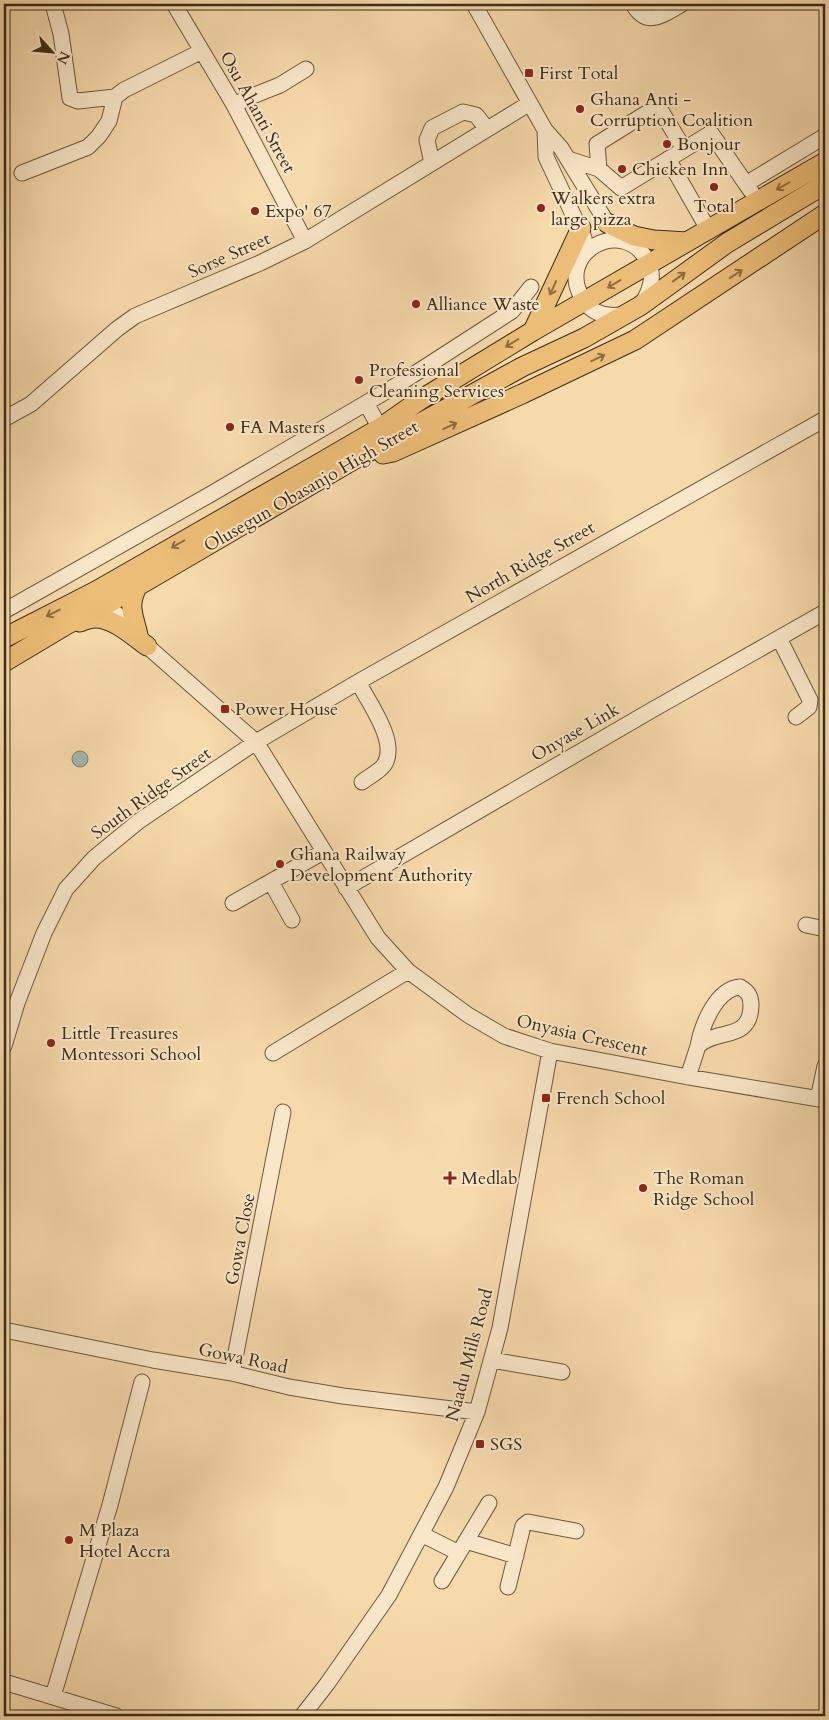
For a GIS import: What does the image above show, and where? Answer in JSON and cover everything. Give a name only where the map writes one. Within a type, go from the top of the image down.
[{"type":"main road","name":"Olusegun Obasanjo High Street","points":[[4,662],[66,625],[101,597],[380,428],[420,400],[533,331],[825,162]]},
{"type":"main road","name":"Olusegun Obasanjo High Street","points":[[4,638],[101,597],[138,585],[355,459],[522,367],[584,338],[621,315],[640,306],[727,243],[825,184]]},
{"type":"main road","points":[[355,459],[393,452],[522,394],[635,340],[825,214]]},
{"type":"main road","points":[[607,223],[634,236],[654,240],[687,242]]},
{"type":"main road","points":[[533,331],[581,228]]},
{"type":"main road","points":[[138,585],[132,597],[131,608],[143,640]]},
{"type":"main road","points":[[66,625],[94,618],[105,620],[143,640]]},
{"type":"street","points":[[53,4],[61,34],[70,98],[78,102],[114,97],[124,90],[202,51]]},
{"type":"street","name":"Osu Ahanti Street","points":[[174,4],[234,105],[305,241]]},
{"type":"street","points":[[474,4],[545,130],[561,148],[607,223],[622,241]]},
{"type":"street","points":[[633,4],[637,12],[651,19],[658,18],[682,4]]},
{"type":"street","points":[[234,105],[280,85],[306,69]]},
{"type":"street","points":[[22,173],[88,147],[99,136],[109,121],[114,97]]},
{"type":"street","name":"Sorse Street","points":[[4,419],[31,404],[117,329],[135,316],[260,264],[305,241],[530,103]]},
{"type":"street","points":[[599,169],[597,144],[658,106],[684,149]]},
{"type":"street","points":[[432,163],[427,140],[432,128],[463,112],[476,115],[487,129]]},
{"type":"street","points":[[545,130],[546,157],[581,228],[589,249]]},
{"type":"street","points":[[568,159],[599,169],[621,188],[711,133],[757,202]]},
{"type":"street","points":[[746,184],[825,136]]},
{"type":"street","points":[[668,159],[708,229]]},
{"type":"street","points":[[621,315],[599,314],[589,307],[577,288],[576,274],[580,260],[589,249],[599,243],[610,240],[622,241],[638,249],[649,263],[652,274],[651,286],[640,306]]},
{"type":"street","points":[[4,611],[211,494],[366,403],[504,317],[517,306],[531,287]]},
{"type":"street","points":[[366,403],[380,428]]},
{"type":"street","name":"North Ridge Street","points":[[256,742],[358,682],[825,418]]},
{"type":"street","name":"Onyasia Crescent","points":[[101,597],[143,640],[256,742],[378,938],[408,971],[468,1015],[504,1036],[550,1051],[822,1100]]},
{"type":"street","name":"Onyase Link","points":[[346,888],[825,612]]},
{"type":"street","points":[[778,638],[810,700],[809,707],[796,717]]},
{"type":"street","points":[[358,682],[385,732],[389,751],[384,766],[362,782]]},
{"type":"street","name":"South Ridge Street","points":[[4,1046],[20,994],[44,933],[66,889],[94,858],[139,821],[256,742]]},
{"type":"street","points":[[233,903],[323,852]]},
{"type":"street","points":[[271,882],[292,920]]},
{"type":"street","points":[[806,925],[825,929]]},
{"type":"street","points":[[273,1053],[408,971]]},
{"type":"street","points":[[688,1077],[698,1046]]},
{"type":"street","name":"Naadu Mills Road","points":[[302,1716],[389,1596],[446,1487],[477,1412],[502,1318],[550,1051]]},
{"type":"street","points":[[822,1100],[825,1066]]},
{"type":"street","name":"Gowa Close","points":[[232,1373],[283,1112]]},
{"type":"street","name":"Gowa Road","points":[[4,1330],[153,1360],[232,1373],[289,1387],[343,1396],[477,1412]]},
{"type":"street","points":[[491,1360],[562,1372]]},
{"type":"street","points":[[54,1696],[110,1505],[142,1382]]},
{"type":"street","points":[[442,1581],[489,1503]]},
{"type":"street","points":[[508,1587],[523,1526],[528,1522],[576,1531]]},
{"type":"street","points":[[421,1534],[462,1547],[516,1556]]},
{"type":"street","points":[[4,1682],[116,1716]]},
{"type":"water","points":[[77,751],[83,751],[88,756],[86,765],[77,767],[72,762],[72,756]]},
{"type":"place","name":"First Total","points":[[529,73]]},
{"type":"place","name":"Ghana Anti - Corruption Coalition","points":[[580,109]]},
{"type":"place","name":"Bonjour","points":[[667,144]]},
{"type":"place","name":"Chicken Inn","points":[[622,169]]},
{"type":"place","name":"Total","points":[[714,187]]},
{"type":"place","name":"Walkers extra large pizza","points":[[541,208]]},
{"type":"place","name":"Expo' 67","points":[[255,211]]},
{"type":"place","name":"Alliance Waste","points":[[416,304]]},
{"type":"place","name":"Professional Cleaning Services","points":[[359,380]]},
{"type":"place","name":"FA Masters","points":[[230,427]]},
{"type":"place","name":"Power House","points":[[225,709]]},
{"type":"place","name":"Ghana Railway Development Authority","points":[[280,864]]},
{"type":"place","name":"Little Treasures Montessori School","points":[[51,1043]]},
{"type":"place","name":"French School","points":[[546,1098]]},
{"type":"place","name":"Medlab","points":[[450,1178]]},
{"type":"place","name":"The Roman Ridge School","points":[[643,1188]]},
{"type":"place","name":"SGS","points":[[480,1444]]},
{"type":"place","name":"M Plaza Hotel Accra","points":[[69,1540]]}]
